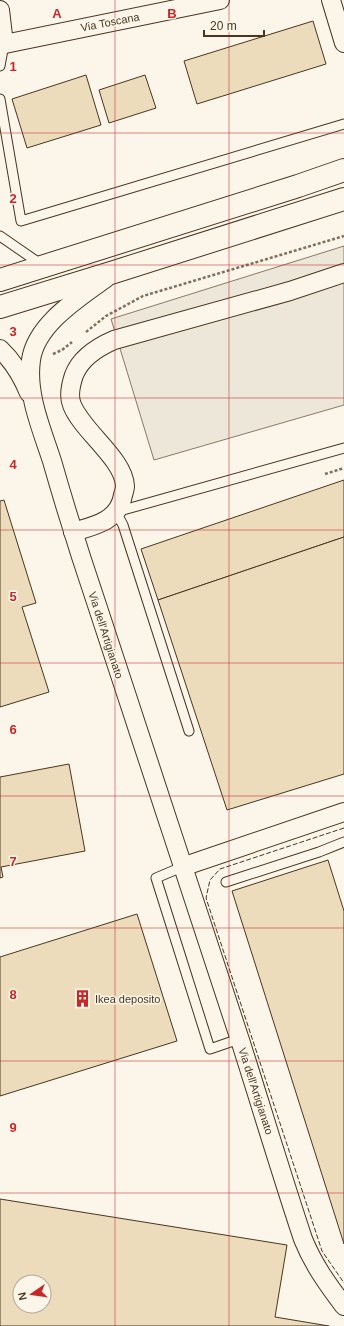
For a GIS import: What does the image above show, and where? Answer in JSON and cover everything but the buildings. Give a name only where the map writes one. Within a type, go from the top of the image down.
[{"type":"main road","points":[[0,280],[344,170]]},
{"type":"main road","points":[[0,307],[344,199]]},
{"type":"street","name":"Via Toscana","points":[[2,44],[220,0]]},
{"type":"street","points":[[331,0],[344,43]]},
{"type":"street","points":[[0,10],[2,44]]},
{"type":"street","name":"Via dell'Artigianato","points":[[114,272],[79,297],[58,315],[40,338],[32,354],[30,374],[34,402],[73,532],[303,1239],[311,1259],[320,1274],[344,1306]]},
{"type":"street","points":[[73,532],[98,524],[110,518],[116,512],[122,500],[125,485],[120,470],[102,445],[89,432],[75,412],[71,403],[70,386],[76,372],[86,358],[100,346],[114,340],[290,291],[344,273]]},
{"type":"street","name":"Via dell'Artigianato","points":[[0,349],[20,374],[34,402]]},
{"type":"street","points":[[182,867],[344,812]]},
{"type":"lane","points":[[0,66],[2,44]]},
{"type":"lane","points":[[0,98],[21,221],[344,124]]},
{"type":"lane","points":[[0,236],[43,266]]},
{"type":"lane","points":[[189,731],[123,525],[116,512],[344,448]]},
{"type":"lane","points":[[226,882],[319,852],[344,842]]},
{"type":"lane","points":[[182,867],[156,878],[210,1049],[239,1039]]},
{"type":"path","points":[[81,336],[106,316],[143,296],[344,236]]},
{"type":"path","points":[[32,354],[49,355],[62,350],[74,340]]},
{"type":"path","points":[[325,474],[344,468]]},
{"type":"shaded area","points":[[344,246],[344,405],[154,460],[111,319]]},
{"type":"fence","points":[[344,828],[220,869],[210,880],[206,898],[322,1251],[344,1283]]},
{"type":"place","name":"Ikea deposito","points":[[82,999]]}]
